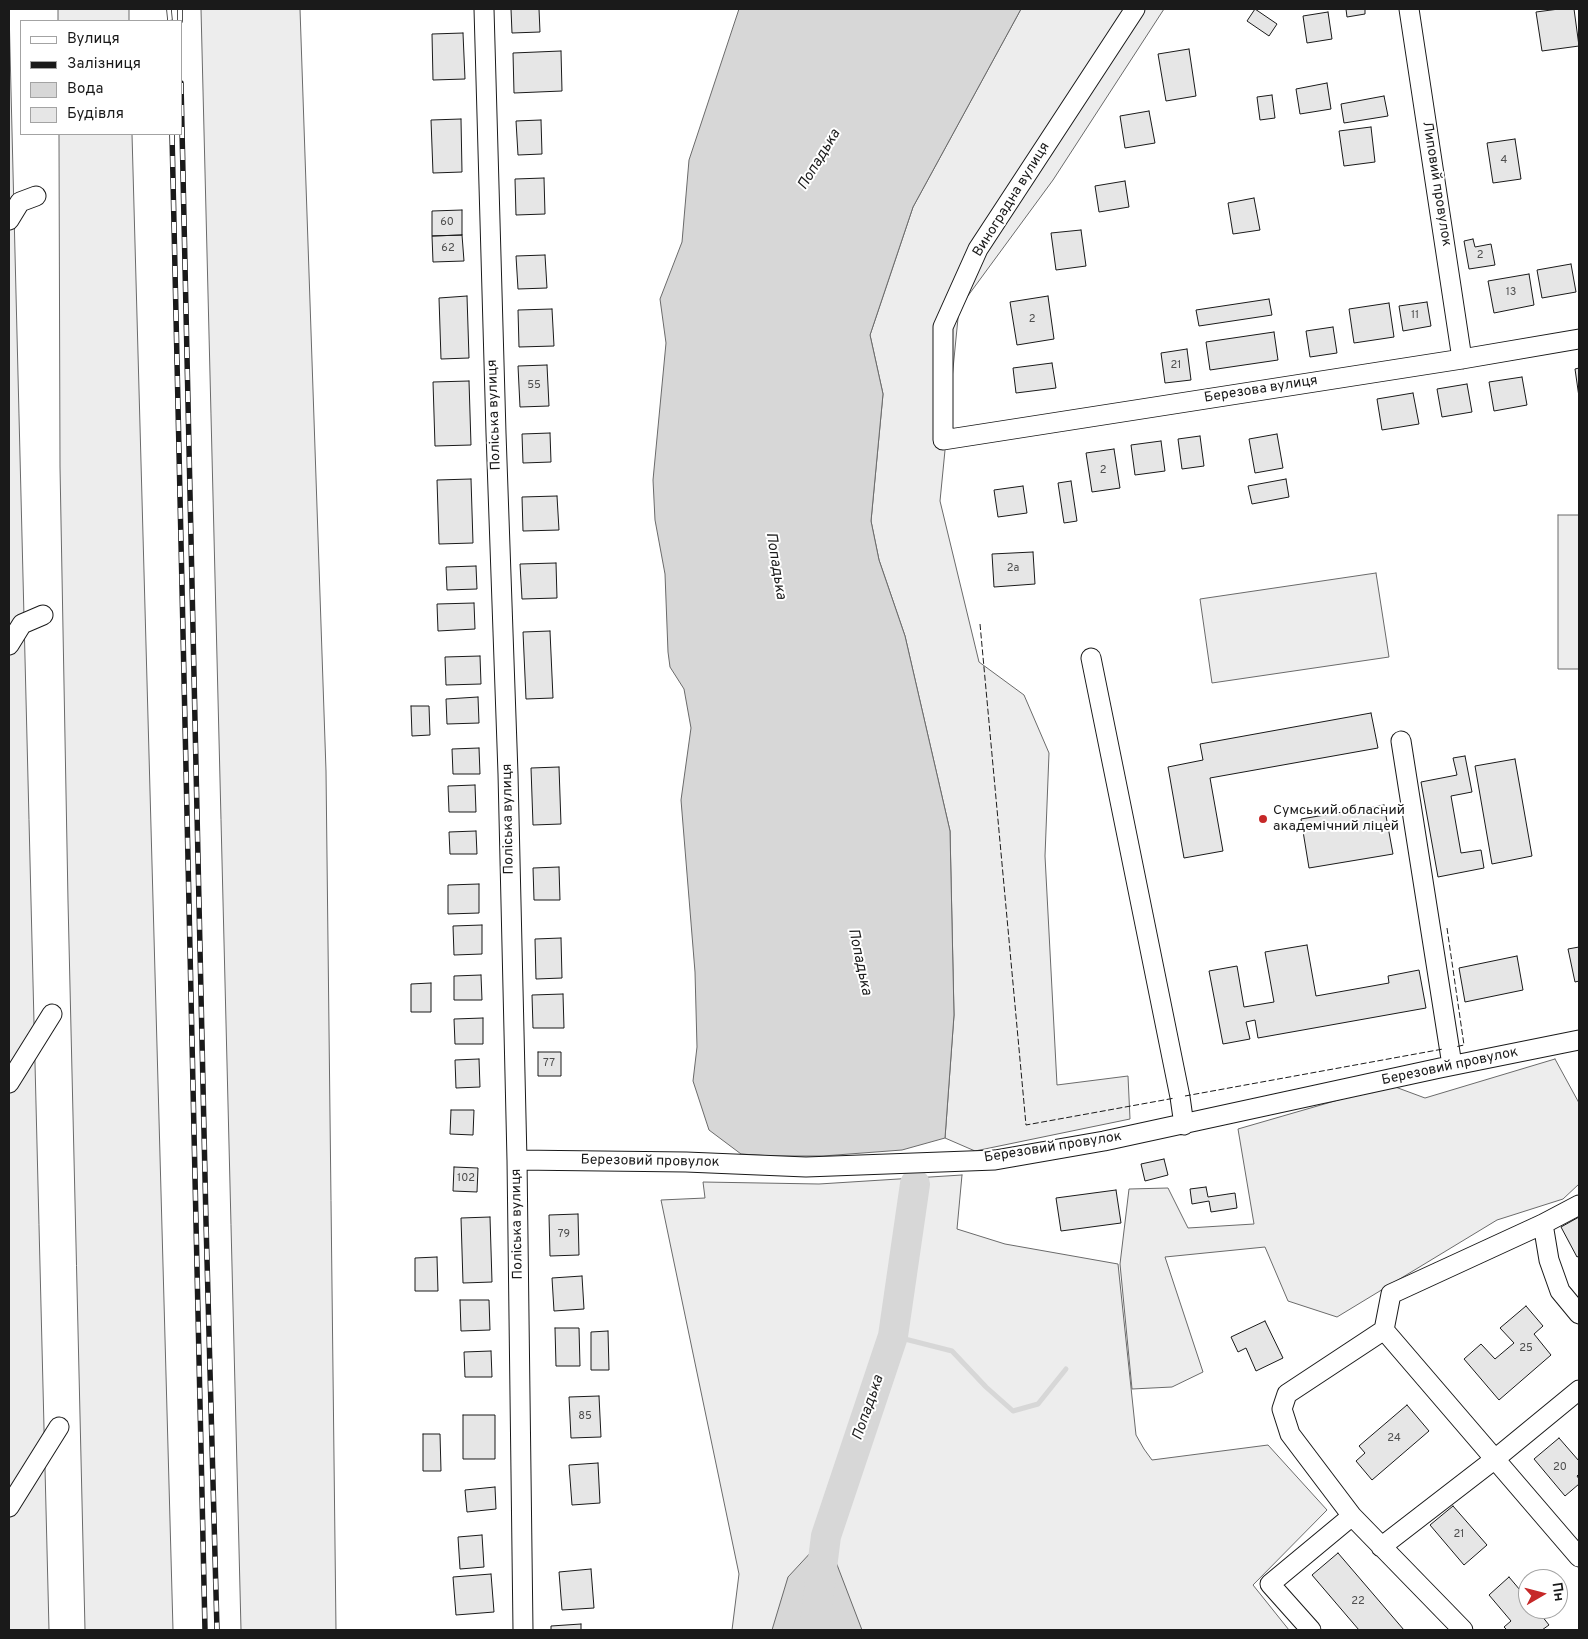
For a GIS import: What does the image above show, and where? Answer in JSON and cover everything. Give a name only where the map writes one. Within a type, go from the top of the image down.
[{"type":"street","name":"Поліська вулиця","points":[[484,9],[508,774],[517,1160],[523,1630]]},
{"type":"street","name":"Виноградна вулиця","points":[[942,440],[943,327],[978,249],[1135,9]]},
{"type":"street","name":"Липовий провулок","points":[[1409,9],[1462,359]]},
{"type":"street","points":[[9,220],[20,202],[36,196]]},
{"type":"street","name":"Березова вулиця","points":[[942,440],[1462,359],[1579,338]]},
{"type":"street","points":[[9,645],[22,624],[43,615]]},
{"type":"street","points":[[1091,658],[1180,1097],[1184,1125]]},
{"type":"street","points":[[1401,741],[1452,1065]]},
{"type":"street","points":[[9,1083],[52,1014]]},
{"type":"street","name":"Березовий провулок","points":[[517,1160],[686,1162],[806,1168],[995,1160],[1184,1125],[1452,1065],[1579,1040]]},
{"type":"street","points":[[1463,1630],[1352,1516],[1290,1434],[1282,1409],[1286,1394],[1384,1330],[1391,1294],[1543,1224],[1579,1205]]},
{"type":"street","points":[[1543,1224],[1549,1260],[1560,1291],[1579,1314]]},
{"type":"street","points":[[1384,1330],[1579,1556]]},
{"type":"street","points":[[1381,1547],[1495,1460],[1579,1390]]},
{"type":"street","points":[[9,1507],[59,1427]]},
{"type":"street","points":[[1311,1630],[1270,1584],[1352,1516]]},
{"type":"shaded area","points":[[9,9],[49,1630],[9,1630]]},
{"type":"shaded area","points":[[58,9],[129,9],[129,20],[58,20]]},
{"type":"shaded area","points":[[201,9],[300,9],[326,771],[336,1630],[241,1630]]},
{"type":"shaded area","points":[[1021,9],[1164,9],[1053,180],[959,308],[940,501],[979,662],[1024,695],[1049,753],[1045,856],[1057,1085],[1128,1076],[1130,1119],[975,1151],[945,1138],[954,1015],[950,831],[905,636],[879,560],[871,521],[883,394],[870,335],[913,207]]},
{"type":"shaded area","points":[[59,135],[132,135],[173,1630],[85,1630],[60,467]]},
{"type":"shaded area","points":[[1558,515],[1579,515],[1579,669],[1558,669]]},
{"type":"shaded area","points":[[1376,573],[1389,657],[1212,683],[1200,599]]},
{"type":"shaded area","points":[[1555,1059],[1579,1103],[1579,1184],[1563,1199],[1497,1220],[1337,1317],[1288,1301],[1265,1247],[1165,1257],[1203,1372],[1172,1387],[1132,1389],[1120,1264],[1129,1189],[1168,1188],[1188,1228],[1254,1224],[1238,1129],[1390,1085],[1425,1098]]},
{"type":"shaded area","points":[[962,1175],[957,1229],[1005,1244],[1118,1264],[1136,1435],[1152,1460],[1268,1445],[1327,1510],[1253,1585],[1289,1630],[732,1630],[739,1574],[661,1200],[705,1198],[703,1182],[819,1184]]},
{"type":"water","points":[[739,9],[1021,9],[913,207],[870,335],[883,394],[871,521],[879,560],[905,636],[950,831],[954,1015],[945,1138],[902,1150],[823,1156],[741,1154],[709,1130],[693,1081],[697,1047],[695,972],[681,800],[691,728],[684,689],[670,667],[665,574],[655,520],[653,480],[666,343],[660,299],[682,242],[689,160]]},
{"type":"water","points":[[826,1536],[862,1630],[772,1630],[788,1577]]},
{"type":"building","points":[[511,9],[539,9],[540,32],[512,33]]},
{"type":"building","points":[[1255,9],[1277,24],[1269,36],[1247,21]]},
{"type":"building","points":[[1346,9],[1365,9],[1365,14],[1347,17]]},
{"type":"building","points":[[1574,9],[1579,46],[1542,51],[1536,12]]},
{"type":"building","points":[[1328,12],[1332,39],[1307,43],[1303,16]]},
{"type":"building","points":[[463,33],[465,79],[433,80],[432,34]]},
{"type":"building","points":[[1189,49],[1196,96],[1166,101],[1158,54]]},
{"type":"building","points":[[561,51],[562,91],[514,93],[513,53]]},
{"type":"building","points":[[1327,83],[1331,109],[1300,114],[1296,89]]},
{"type":"building","points":[[1272,95],[1275,118],[1260,120],[1257,97]]},
{"type":"building","points":[[1384,96],[1388,116],[1344,123],[1341,104]]},
{"type":"building","points":[[1149,111],[1155,143],[1125,148],[1120,116]]},
{"type":"building","points":[[461,119],[462,172],[433,173],[431,120]]},
{"type":"building","points":[[541,120],[542,154],[518,155],[516,121]]},
{"type":"building","points":[[1371,127],[1375,162],[1344,166],[1339,131]]},
{"type":"building","points":[[1515,139],[1521,179],[1493,183],[1487,143]]},
{"type":"building","points":[[544,178],[545,214],[516,215],[515,179]]},
{"type":"building","points":[[1125,181],[1129,207],[1099,212],[1095,186]]},
{"type":"building","points":[[1254,198],[1260,230],[1233,234],[1228,203]]},
{"type":"building","points":[[462,210],[462,235],[432,236],[432,211]]},
{"type":"building","points":[[1081,230],[1086,266],[1056,270],[1051,233]]},
{"type":"building","points":[[462,235],[464,261],[433,262],[432,236]]},
{"type":"building","points":[[1473,239],[1475,247],[1491,244],[1495,265],[1469,269],[1464,241]]},
{"type":"building","points":[[545,255],[547,288],[518,289],[516,256]]},
{"type":"building","points":[[1571,264],[1576,292],[1542,298],[1537,270]]},
{"type":"building","points":[[1529,274],[1534,305],[1494,313],[1488,281]]},
{"type":"building","points":[[467,296],[469,358],[441,359],[439,298]]},
{"type":"building","points":[[1048,296],[1054,339],[1017,345],[1010,302]]},
{"type":"building","points":[[1269,299],[1272,315],[1199,326],[1196,310]]},
{"type":"building","points":[[1427,302],[1431,326],[1403,331],[1399,306]]},
{"type":"building","points":[[1389,303],[1394,337],[1354,343],[1349,309]]},
{"type":"building","points":[[552,309],[554,346],[519,347],[518,310]]},
{"type":"building","points":[[1333,327],[1337,353],[1310,357],[1306,331]]},
{"type":"building","points":[[1274,332],[1278,360],[1210,370],[1206,342]]},
{"type":"building","points":[[1187,349],[1191,380],[1165,383],[1161,353]]},
{"type":"building","points":[[1052,363],[1056,388],[1016,393],[1013,368]]},
{"type":"building","points":[[547,365],[549,406],[520,407],[518,366]]},
{"type":"building","points":[[1579,368],[1579,397],[1575,369]]},
{"type":"building","points":[[1522,377],[1527,405],[1494,411],[1489,382]]},
{"type":"building","points":[[469,381],[471,445],[435,446],[433,382]]},
{"type":"building","points":[[1467,384],[1472,412],[1442,417],[1437,389]]},
{"type":"building","points":[[1413,393],[1419,424],[1382,430],[1377,399]]},
{"type":"building","points":[[550,433],[551,462],[523,463],[522,434]]},
{"type":"building","points":[[1277,434],[1283,468],[1255,473],[1249,439]]},
{"type":"building","points":[[1200,436],[1204,466],[1182,469],[1178,439]]},
{"type":"building","points":[[1161,441],[1165,471],[1135,475],[1131,445]]},
{"type":"building","points":[[1114,449],[1120,488],[1092,492],[1086,453]]},
{"type":"building","points":[[471,479],[473,543],[439,544],[437,480]]},
{"type":"building","points":[[1286,479],[1289,497],[1252,504],[1248,486]]},
{"type":"building","points":[[1071,481],[1077,521],[1064,523],[1058,483]]},
{"type":"building","points":[[1023,486],[1027,513],[998,517],[994,490]]},
{"type":"building","points":[[557,496],[559,530],[523,531],[522,497]]},
{"type":"building","points":[[1033,552],[1035,584],[994,587],[992,554]]},
{"type":"building","points":[[556,563],[557,598],[522,599],[520,564]]},
{"type":"building","points":[[476,566],[477,589],[447,590],[446,567]]},
{"type":"building","points":[[474,603],[475,629],[438,631],[437,604]]},
{"type":"building","points":[[550,631],[553,698],[526,699],[523,632]]},
{"type":"building","points":[[480,656],[481,684],[446,685],[445,657]]},
{"type":"building","points":[[478,697],[479,723],[447,724],[446,699]]},
{"type":"building","points":[[411,706],[429,706],[430,735],[412,736]]},
{"type":"building","points":[[1371,713],[1378,748],[1210,778],[1223,851],[1184,858],[1168,767],[1203,760],[1200,744]]},
{"type":"building","points":[[479,748],[480,774],[453,774],[452,749]]},
{"type":"building","points":[[1465,756],[1472,792],[1451,796],[1461,853],[1481,850],[1484,868],[1438,877],[1421,782],[1457,775],[1453,758]]},
{"type":"building","points":[[1515,759],[1532,856],[1492,864],[1475,766]]},
{"type":"building","points":[[559,767],[561,824],[533,825],[531,768]]},
{"type":"building","points":[[475,785],[476,812],[449,812],[448,786]]},
{"type":"building","points":[[1384,805],[1393,854],[1309,868],[1301,819]]},
{"type":"building","points":[[476,831],[477,854],[450,854],[449,832]]},
{"type":"building","points":[[559,867],[560,900],[534,900],[533,868]]},
{"type":"building","points":[[479,884],[479,913],[448,914],[448,885]]},
{"type":"building","points":[[482,925],[482,954],[454,955],[453,926]]},
{"type":"building","points":[[561,938],[562,978],[536,979],[535,939]]},
{"type":"building","points":[[1307,945],[1316,996],[1389,983],[1388,976],[1419,970],[1426,1008],[1258,1038],[1255,1020],[1246,1022],[1250,1039],[1223,1044],[1209,971],[1237,966],[1244,1007],[1274,1002],[1265,952]]},
{"type":"building","points":[[1579,947],[1579,981],[1575,982],[1568,949]]},
{"type":"building","points":[[1517,956],[1523,990],[1465,1002],[1459,968]]},
{"type":"building","points":[[481,975],[482,1000],[454,1000],[454,976]]},
{"type":"building","points":[[431,983],[431,1012],[411,1012],[411,984]]},
{"type":"building","points":[[563,994],[564,1028],[533,1028],[532,995]]},
{"type":"building","points":[[483,1018],[483,1044],[455,1044],[454,1019]]},
{"type":"building","points":[[538,1052],[561,1052],[561,1076],[538,1076]]},
{"type":"building","points":[[479,1059],[480,1087],[456,1088],[455,1060]]},
{"type":"building","points":[[451,1110],[474,1110],[473,1135],[450,1134]]},
{"type":"building","points":[[1164,1159],[1168,1175],[1145,1181],[1141,1164]]},
{"type":"building","points":[[454,1167],[478,1168],[477,1192],[453,1191]]},
{"type":"building","points":[[1206,1187],[1208,1197],[1235,1193],[1237,1208],[1211,1212],[1209,1201],[1192,1204],[1190,1189]]},
{"type":"building","points":[[1116,1190],[1121,1223],[1061,1231],[1056,1198]]},
{"type":"building","points":[[578,1214],[579,1255],[550,1256],[549,1215]]},
{"type":"building","points":[[490,1217],[492,1282],[463,1283],[461,1218]]},
{"type":"building","points":[[1579,1217],[1579,1256],[1577,1257],[1561,1227]]},
{"type":"building","points":[[437,1257],[438,1291],[415,1291],[415,1258]]},
{"type":"building","points":[[582,1276],[584,1309],[554,1311],[552,1278]]},
{"type":"building","points":[[460,1300],[489,1300],[490,1330],[461,1331]]},
{"type":"building","points":[[1526,1306],[1543,1326],[1534,1334],[1551,1355],[1499,1400],[1464,1359],[1481,1344],[1495,1359],[1514,1343],[1500,1328]]},
{"type":"building","points":[[1265,1321],[1283,1358],[1256,1371],[1246,1348],[1238,1352],[1231,1337]]},
{"type":"building","points":[[555,1328],[579,1328],[580,1366],[556,1366]]},
{"type":"building","points":[[608,1331],[609,1370],[591,1370],[591,1332]]},
{"type":"building","points":[[491,1351],[492,1377],[465,1377],[464,1352]]},
{"type":"building","points":[[599,1396],[601,1437],[571,1438],[569,1397]]},
{"type":"building","points":[[1407,1405],[1429,1431],[1372,1480],[1356,1461],[1365,1453],[1359,1446]]},
{"type":"building","points":[[463,1415],[495,1415],[495,1459],[463,1459]]},
{"type":"building","points":[[423,1434],[440,1434],[441,1471],[423,1471]]},
{"type":"building","points":[[1559,1438],[1579,1461],[1579,1474],[1577,1476],[1579,1484],[1565,1496],[1534,1459]]},
{"type":"building","points":[[598,1463],[600,1503],[572,1505],[569,1465]]},
{"type":"building","points":[[495,1487],[496,1509],[467,1512],[465,1490]]},
{"type":"building","points":[[1453,1506],[1487,1545],[1464,1565],[1430,1525]]},
{"type":"building","points":[[482,1535],[484,1567],[460,1569],[458,1537]]},
{"type":"building","points":[[1338,1553],[1404,1630],[1359,1630],[1312,1575]]},
{"type":"building","points":[[591,1569],[594,1608],[562,1610],[559,1572]]},
{"type":"building","points":[[491,1574],[494,1612],[456,1615],[453,1577]]},
{"type":"building","points":[[1509,1577],[1518,1588],[1518,1619],[1544,1619],[1549,1625],[1542,1630],[1507,1630],[1504,1627],[1511,1621],[1489,1595]]},
{"type":"building","points":[[581,1624],[581,1630],[551,1630],[551,1626]]},
{"type":"waterway","name":"Попадька","points":[[814,1630],[826,1536],[893,1336],[915,1184]]},
{"type":"waterway","points":[[893,1336],[952,1351],[986,1387],[1013,1411],[1038,1404],[1066,1369]]},
{"type":"railway","points":[[169,9],[170,20]]},
{"type":"railway","points":[[180,9],[180,20]]},
{"type":"railway","points":[[182,129],[217,1630]]},
{"type":"railway","points":[[172,135],[205,1630]]},
{"type":"fence","points":[[980,624],[1026,1125],[1175,1098]]},
{"type":"fence","points":[[1447,928],[1464,1045],[1455,1047]]},
{"type":"fence","points":[[1185,1096],[1443,1049]]},
{"type":"place","name":"Сумський обласний академічний ліцей","points":[[1263,819]]}]
